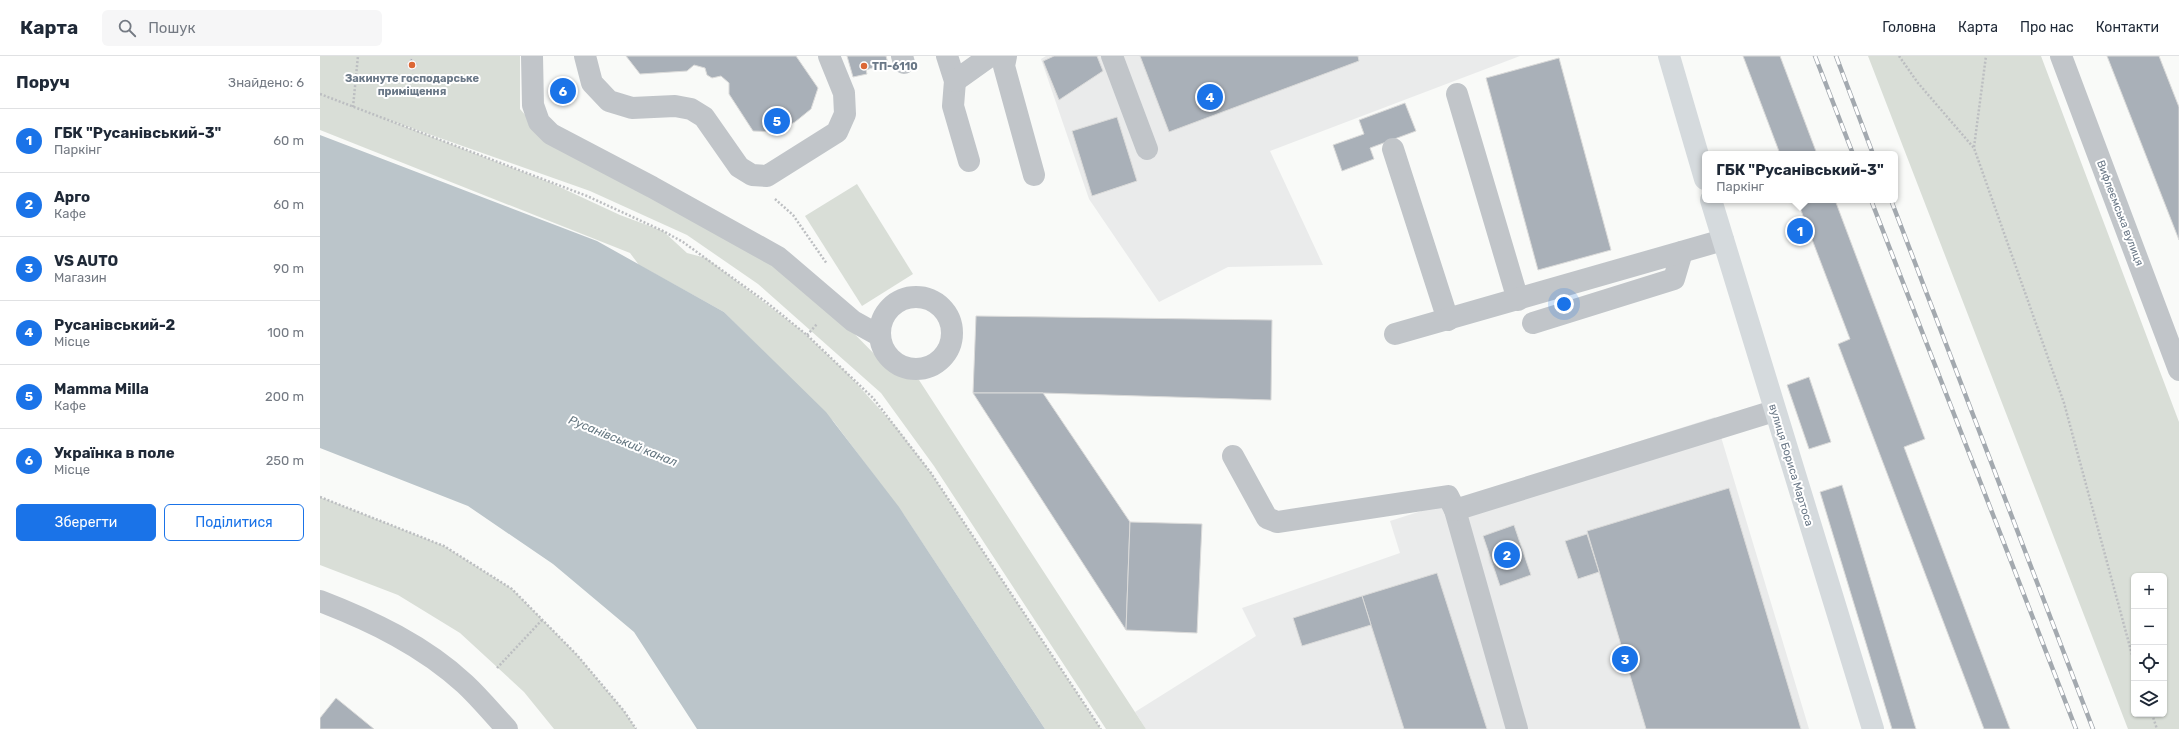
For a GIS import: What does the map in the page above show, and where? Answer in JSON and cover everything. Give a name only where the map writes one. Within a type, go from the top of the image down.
[{"type":"main road","points":[[1669,56],[1702,169]]},
{"type":"main road","name":"вулиця Бориса Мартоса","points":[[1712,203],[1774,411],[1873,729]]},
{"type":"street","points":[[532,56],[533,105],[539,122],[551,134],[778,257],[853,321],[880,336]]},
{"type":"street","points":[[585,56],[592,83],[608,101],[632,108],[675,106],[691,109],[704,117],[739,167],[752,175],[767,176],[837,132],[845,114],[844,93],[829,56]]},
{"type":"street","points":[[947,56],[956,81],[954,106],[969,161]]},
{"type":"street","points":[[956,81],[990,56]]},
{"type":"street","points":[[1006,56],[1004,66],[1034,175]]},
{"type":"street","points":[[1112,56],[1147,149]]},
{"type":"street","name":"Вифлеємська вулиця","points":[[2061,56],[2179,368]]},
{"type":"street","points":[[1457,94],[1518,300]]},
{"type":"street","points":[[1393,149],[1448,320]]},
{"type":"street","points":[[1395,334],[1518,300],[1723,240]]},
{"type":"street","points":[[1533,323],[1674,280],[1682,252]]},
{"type":"street","points":[[1455,510],[1774,411]]},
{"type":"street","points":[[1233,456],[1267,518],[1271,521],[1277,522],[1448,496],[1455,510],[1517,729]]},
{"type":"street","points":[[320,601],[366,619],[428,654],[465,684],[507,729]]},
{"type":"path","points":[[353,107],[358,56]]},
{"type":"path","points":[[1899,56],[1918,83],[1974,148],[2064,403],[2131,651]]},
{"type":"path","points":[[1974,148],[1986,56]]},
{"type":"path","points":[[320,94],[587,196],[663,231],[683,242],[746,287],[806,335],[873,398],[931,473],[1101,729]]},
{"type":"path","points":[[793,214],[813,243]]},
{"type":"path","points":[[320,497],[444,546],[512,590],[577,655],[624,711],[636,729]]},
{"type":"path","points":[[497,668],[542,620]]},
{"type":"path","points":[[2153,717],[2157,729]]},
{"type":"shaded area","points":[[320,56],[520,56],[520,109],[547,140],[773,263],[827,306],[891,371],[919,380],[1146,729],[1106,729],[934,466],[881,393],[758,284],[687,235],[590,191],[383,118],[551,183],[620,215],[663,231],[687,253],[706,258],[802,331],[847,373],[896,427],[931,473],[1101,729],[1045,729],[904,515],[834,422],[724,312],[639,265],[630,253],[320,130]]},
{"type":"shaded area","points":[[1046,56],[1520,56],[1270,151],[1323,265],[1228,267],[1159,302],[1089,199],[1041,59]]},
{"type":"shaded area","points":[[1868,56],[2041,56],[2179,422],[2179,729],[2128,729]]},
{"type":"shaded area","points":[[857,184],[913,274],[862,306],[805,216]]},
{"type":"shaded area","points":[[1715,417],[1809,729],[1146,729],[1135,712],[1256,636],[1242,608],[1400,553],[1390,521]]},
{"type":"shaded area","points":[[320,497],[444,546],[512,589],[577,655],[624,711],[636,729],[554,729],[524,692],[460,633],[398,595],[320,565]]},
{"type":"water","name":"Русанівський канал","points":[[320,135],[597,241],[724,312],[826,412],[899,507],[1045,729],[697,729],[634,632],[553,564],[468,506],[320,448]]},
{"type":"building","points":[[626,56],[796,56],[818,88],[811,109],[795,122],[775,132],[753,131],[729,94],[729,83],[721,76],[712,78],[707,75],[705,68],[694,65],[687,71],[640,74]]},
{"type":"building","name":"ТП-6110","points":[[847,56],[886,56],[888,63],[866,70],[867,74],[853,77]]},
{"type":"building","points":[[1054,56],[1097,56],[1103,71],[1059,100],[1043,61]]},
{"type":"building","points":[[1140,56],[1358,56],[1359,61],[1169,132]]},
{"type":"building","points":[[1743,56],[1780,56],[1816,151],[1779,151]]},
{"type":"building","points":[[2107,56],[2159,56],[2179,107],[2179,240]]},
{"type":"building","name":"Закинуте господарське приміщення","points":[[411,58],[418,64],[413,71],[406,66]]},
{"type":"building","points":[[1559,58],[1611,250],[1538,270],[1486,78]]},
{"type":"building","points":[[1405,103],[1416,131],[1370,148],[1374,159],[1342,171],[1333,145],[1364,134],[1359,120]]},
{"type":"building","points":[[1117,117],[1137,181],[1092,196],[1072,131]]},
{"type":"building","points":[[1798,203],[1836,203],[1925,439],[1904,447],[2010,729],[1984,729],[1838,344],[1850,339]]},
{"type":"building","points":[[976,316],[1272,320],[1271,400],[1043,393],[973,393]]},
{"type":"building","points":[[1809,377],[1831,442],[1809,449],[1787,385]]},
{"type":"building","points":[[973,393],[1043,393],[1130,522],[1126,630]]},
{"type":"building","points":[[1842,485],[1916,729],[1892,729],[1820,492]]},
{"type":"building","points":[[1729,488],[1801,729],[1646,729],[1587,531]]},
{"type":"building","points":[[1130,522],[1202,524],[1197,633],[1126,630]]},
{"type":"building","points":[[1514,525],[1531,575],[1500,586],[1483,536]]},
{"type":"building","points":[[1587,534],[1599,572],[1578,579],[1565,541]]},
{"type":"building","points":[[1437,573],[1487,729],[1404,729],[1362,596]]},
{"type":"building","points":[[1362,596],[1371,625],[1302,646],[1293,618]]},
{"type":"building","points":[[336,698],[374,729],[320,729],[320,718]]},
{"type":"railway","points":[[1815,56],[1852,151]]},
{"type":"railway","points":[[1836,56],[1872,151]]},
{"type":"railway","points":[[1872,203],[2076,729]]},
{"type":"railway","points":[[1892,203],[2093,729]]},
{"type":"place","name":"Закинуте господарське приміщення","points":[[412,65]]},
{"type":"place","name":"ТП-6110","points":[[864,66]]},
{"type":"place","name":"Українка в поле","points":[[563,91]]},
{"type":"place","name":"Русанівський-2","points":[[1210,97]]},
{"type":"place","name":"Mamma Milla","points":[[777,121]]},
{"type":"place","name":"ГБК \"Русанівський-3\"","points":[[1800,231]]},
{"type":"place","name":"Арго","points":[[1507,555]]},
{"type":"place","name":"VS AUTO","points":[[1625,659]]}]
